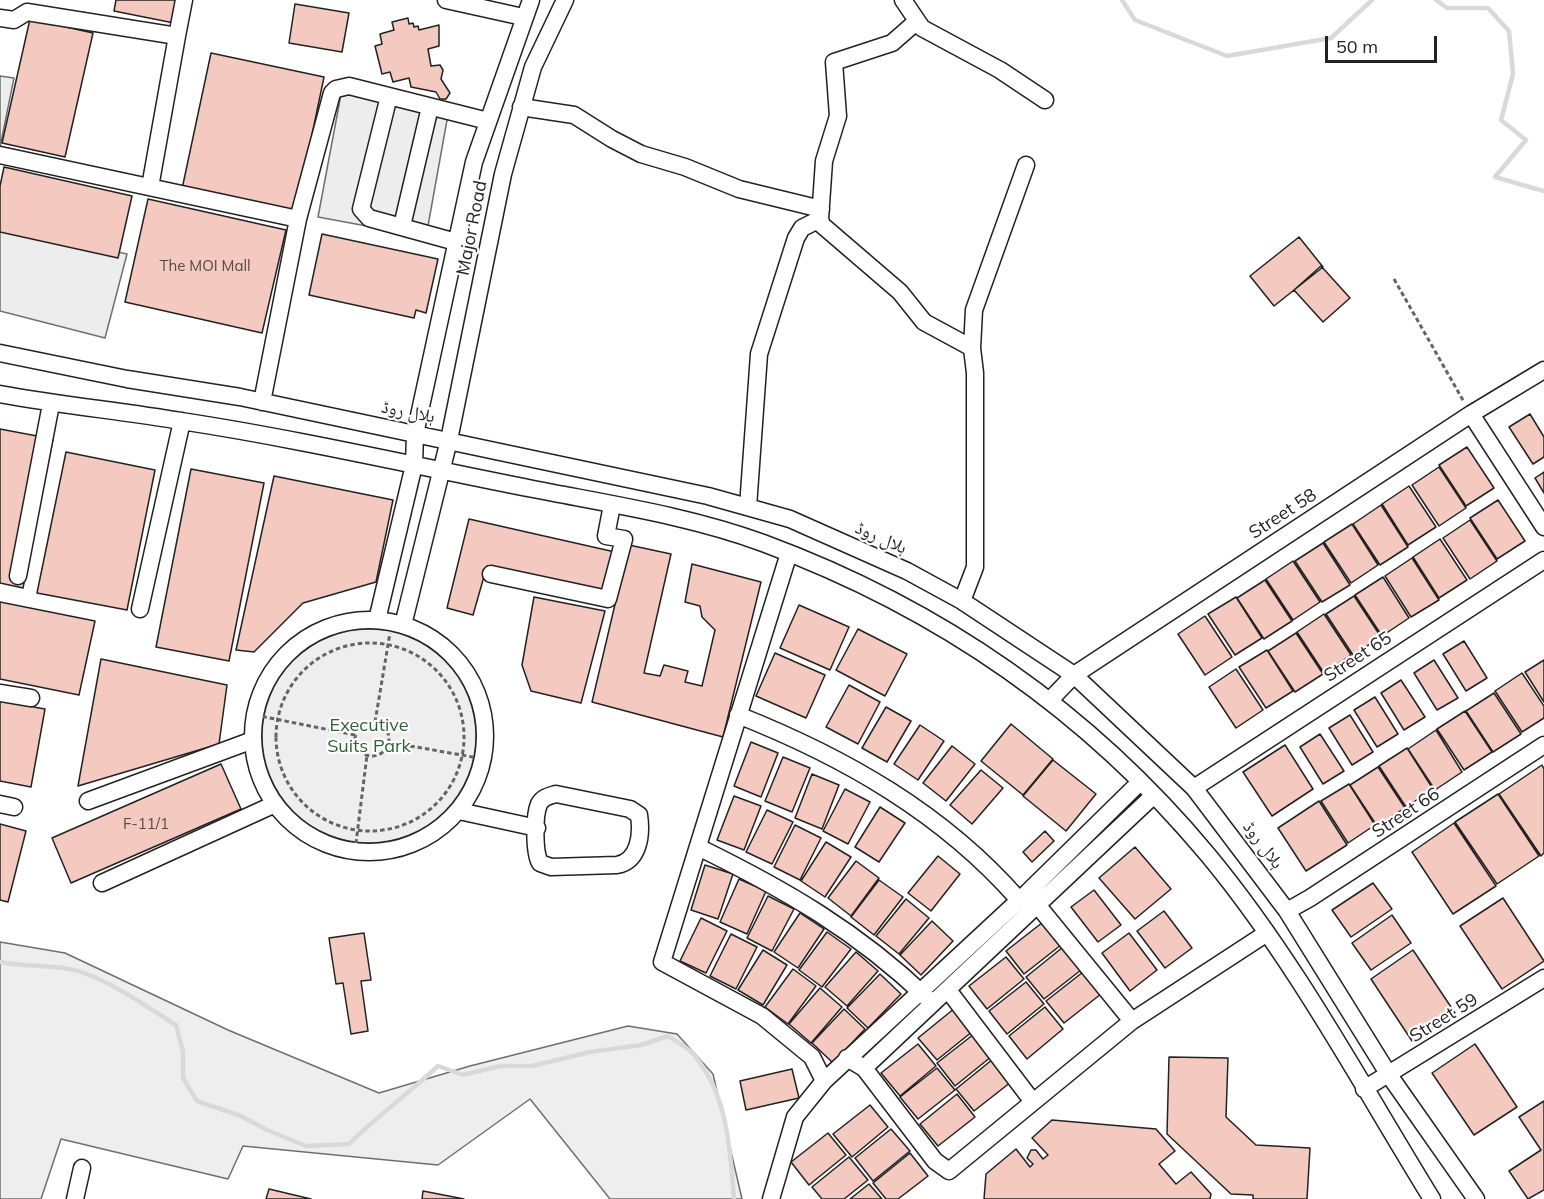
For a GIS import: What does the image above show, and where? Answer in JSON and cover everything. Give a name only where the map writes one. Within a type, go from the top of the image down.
[{"type":"street","points":[[150,187],[184,0]]},
{"type":"street","points":[[446,0],[523,17]]},
{"type":"street","name":"Major Road","points":[[390,622],[414,465],[415,434],[474,162],[523,17],[531,0]]},
{"type":"street","name":"Major Road","points":[[390,622],[441,471],[449,440],[503,174],[521,106],[533,67],[565,0]]},
{"type":"street","points":[[903,0],[916,22],[929,34],[1000,70],[1044,100]]},
{"type":"street","points":[[1,22],[14,20],[27,12],[177,36]]},
{"type":"street","points":[[916,22],[892,43],[834,63],[837,123],[824,161],[822,225],[900,292],[924,322],[972,348]]},
{"type":"street","points":[[262,402],[298,219],[332,93],[336,89],[349,86],[488,121]]},
{"type":"street","points":[[389,96],[361,209],[369,218],[456,242]]},
{"type":"street","points":[[402,226],[430,106]]},
{"type":"street","points":[[521,106],[574,115],[641,154],[685,167],[739,189],[821,214]]},
{"type":"street","points":[[0,155],[298,219]]},
{"type":"street","points":[[962,601],[975,567],[975,373],[972,348],[974,310],[1026,165]]},
{"type":"street","points":[[748,507],[756,369],[762,342],[796,238],[802,228],[821,214]]},
{"type":"street","name":"ہلال روڈ","points":[[0,353],[449,440],[641,480],[748,507],[790,519],[843,542],[908,571],[962,601],[1074,675],[1194,788],[1287,911],[1389,1075],[1476,1199]]},
{"type":"street","name":"Street 58","points":[[1051,699],[1074,675],[1471,414],[1544,370]]},
{"type":"street","points":[[0,394],[51,404],[182,421],[414,465],[612,505],[727,532],[789,553],[851,579],[952,632],[1051,699],[1154,795],[1208,855],[1267,933],[1432,1199]]},
{"type":"street","points":[[18,576],[51,404]]},
{"type":"street","points":[[1471,414],[1544,527]]},
{"type":"street","points":[[140,609],[182,421]]},
{"type":"street","points":[[491,574],[608,599],[624,539],[606,536],[612,505]]},
{"type":"street","points":[[789,553],[662,962],[762,1016],[812,1057],[824,1081]]},
{"type":"street","name":"Street 65","points":[[1194,788],[1544,560]]},
{"type":"street","points":[[390,622],[434,639],[460,662],[477,692],[486,725],[484,759],[475,786],[459,811],[437,830],[412,844],[384,851],[355,851],[315,838],[297,827],[275,804],[259,774],[253,740],[255,715],[265,683],[285,656],[312,635],[343,623],[390,622]]},
{"type":"street","points":[[0,693],[31,698]]},
{"type":"street","points":[[738,715],[826,753],[908,802],[947,830],[1028,899],[1132,1021]]},
{"type":"street","points":[[88,801],[253,740]]},
{"type":"street","name":"Street 66","points":[[1287,911],[1311,898],[1544,746]]},
{"type":"street","points":[[864,1068],[948,990],[1028,899],[1140,782]]},
{"type":"street","points":[[556,794],[630,809],[639,815],[641,828],[634,856],[627,863],[551,867],[540,863],[535,854],[537,828],[539,805],[545,797],[556,794]]},
{"type":"street","points":[[771,1199],[795,1117],[824,1081],[919,991],[1154,795]]},
{"type":"street","points":[[102,883],[275,804]]},
{"type":"street","points":[[459,811],[537,828]]},
{"type":"street","points":[[699,846],[777,886],[851,934],[933,1004]]},
{"type":"street","points":[[847,1058],[864,1068],[935,1161],[949,1171],[1132,1021],[1267,933]]},
{"type":"street","name":"Street 59","points":[[1364,1089],[1544,978]]},
{"type":"street","points":[[948,990],[1033,1102]]},
{"type":"street","points":[[75,1199],[82,1168]]},
{"type":"path","points":[[1394,279],[1471,414]]},
{"type":"path","points":[[375,722],[390,622]]},
{"type":"path","points":[[358,643],[388,645],[416,655],[439,673],[450,689],[455,697],[464,726],[462,755],[453,782],[428,810],[412,821],[386,830],[357,830],[333,823],[318,815],[293,792],[281,769],[275,745],[277,719],[287,691],[305,668],[313,662],[330,651],[358,643]]},
{"type":"path","points":[[255,715],[355,735]]},
{"type":"path","points":[[375,722],[386,729],[388,742],[381,753],[368,755],[357,747],[355,735],[363,725],[375,722]]},
{"type":"path","points":[[388,742],[484,759]]},
{"type":"path","points":[[355,851],[368,755]]},
{"type":"green space","name":"Executive Suits Park","points":[[369,629],[390,631],[410,637],[445,660],[468,695],[474,715],[476,736],[474,757],[468,777],[445,812],[410,835],[390,841],[369,843],[348,841],[328,835],[293,812],[270,777],[264,757],[262,736],[264,715],[270,695],[293,660],[328,637],[348,631]]},
{"type":"green space","points":[[0,942],[65,953],[228,1030],[379,1093],[470,1066],[628,1026],[677,1034],[713,1074],[742,1199],[610,1199],[530,1099],[438,1165],[243,1146],[228,1179],[61,1139],[41,1199],[0,1199]]},
{"type":"shaded area","points":[[0,76],[14,78],[0,147]]},
{"type":"shaded area","points":[[342,89],[449,109],[426,237],[318,217]]},
{"type":"shaded area","points":[[0,227],[127,254],[105,338],[0,311]]},
{"type":"building","points":[[116,0],[179,0],[174,23],[114,11]]},
{"type":"building","points":[[295,4],[349,13],[342,52],[289,43]]},
{"type":"building","points":[[408,18],[409,24],[413,23],[414,27],[418,26],[419,30],[439,25],[439,46],[428,49],[431,66],[440,65],[443,70],[441,79],[450,93],[446,99],[440,99],[436,92],[411,87],[409,78],[393,82],[390,72],[382,74],[375,46],[382,44],[380,34],[394,30],[392,22]]},
{"type":"building","points":[[30,19],[93,33],[65,157],[2,143]]},
{"type":"building","points":[[211,53],[324,77],[296,212],[182,189]]},
{"type":"building","points":[[4,167],[132,196],[118,258],[0,232],[0,186]]},
{"type":"building","name":"The MOI Mall","points":[[148,199],[286,230],[262,333],[125,302]]},
{"type":"building","points":[[322,234],[438,259],[426,313],[416,310],[414,318],[309,295]]},
{"type":"building","points":[[1299,237],[1323,267],[1274,306],[1250,276]]},
{"type":"building","points":[[1321,266],[1350,298],[1323,322],[1294,290]]},
{"type":"building","points":[[1530,414],[1544,437],[1544,457],[1533,464],[1509,427]]},
{"type":"building","points":[[0,429],[53,439],[23,588],[0,583]]},
{"type":"building","points":[[1467,447],[1494,488],[1466,506],[1439,465]]},
{"type":"building","points":[[66,452],[155,470],[127,610],[37,593]]},
{"type":"building","points":[[1439,467],[1466,508],[1439,526],[1412,485]]},
{"type":"building","points":[[191,469],[264,483],[229,661],[156,647]]},
{"type":"building","points":[[1544,472],[1544,493],[1535,478]]},
{"type":"building","points":[[274,476],[393,500],[376,582],[303,603],[254,652],[236,650]]},
{"type":"building","points":[[1409,486],[1436,527],[1408,545],[1382,504]]},
{"type":"building","points":[[1498,500],[1525,541],[1497,559],[1470,518]]},
{"type":"building","points":[[1381,505],[1408,547],[1380,565],[1353,524]]},
{"type":"building","points":[[469,519],[615,552],[605,591],[487,566],[473,615],[447,608]]},
{"type":"building","points":[[1470,520],[1497,561],[1470,579],[1443,538]]},
{"type":"building","points":[[1352,524],[1378,565],[1351,583],[1324,542]]},
{"type":"building","points":[[1440,539],[1467,580],[1439,598],[1413,557]]},
{"type":"building","points":[[1323,543],[1350,585],[1322,602],[1295,561]]},
{"type":"building","points":[[629,545],[671,554],[644,673],[660,676],[664,665],[688,671],[685,682],[702,686],[715,630],[702,617],[700,606],[685,602],[692,564],[761,582],[723,737],[592,702]]},
{"type":"building","points":[[1412,558],[1439,600],[1411,617],[1385,576]]},
{"type":"building","points":[[1293,561],[1320,602],[1293,620],[1266,579]]},
{"type":"building","points":[[1383,577],[1409,618],[1382,636],[1355,595]]},
{"type":"building","points":[[1265,580],[1292,621],[1264,639],[1237,598]]},
{"type":"building","points":[[1354,596],[1381,637],[1353,655],[1326,614]]},
{"type":"building","points":[[534,597],[605,611],[581,703],[531,691],[522,665]]},
{"type":"building","points":[[1236,597],[1262,638],[1235,655],[1208,614]]},
{"type":"building","points":[[0,602],[95,621],[79,695],[0,679]]},
{"type":"building","points":[[799,605],[849,627],[830,670],[780,648]]},
{"type":"building","points":[[1324,614],[1351,655],[1324,673],[1297,632]]},
{"type":"building","points":[[1205,616],[1232,657],[1205,675],[1178,634]]},
{"type":"building","points":[[858,629],[907,654],[885,696],[836,670]]},
{"type":"building","points":[[1296,633],[1323,674],[1295,692],[1268,651]]},
{"type":"building","points":[[1464,641],[1487,678],[1466,691],[1443,654]]},
{"type":"building","points":[[1267,650],[1293,691],[1266,708],[1239,667]]},
{"type":"building","points":[[775,653],[825,675],[806,718],[756,696]]},
{"type":"building","points":[[101,659],[227,685],[219,744],[78,786]]},
{"type":"building","points":[[1434,660],[1458,698],[1437,710],[1414,673]]},
{"type":"building","points":[[1544,660],[1544,702],[1525,672]]},
{"type":"building","points":[[1236,669],[1263,710],[1236,728],[1209,687]]},
{"type":"building","points":[[1522,673],[1544,706],[1544,718],[1522,732],[1495,691]]},
{"type":"building","points":[[1401,680],[1425,717],[1404,730],[1381,693]]},
{"type":"building","points":[[849,685],[880,702],[858,744],[826,727]]},
{"type":"building","points":[[1494,693],[1521,734],[1493,752],[1466,711]]},
{"type":"building","points":[[1375,697],[1398,734],[1377,747],[1354,710]]},
{"type":"building","points":[[0,701],[45,709],[31,787],[0,781]]},
{"type":"building","points":[[886,707],[911,721],[887,762],[862,748]]},
{"type":"building","points":[[1465,711],[1492,752],[1464,770],[1437,729]]},
{"type":"building","points":[[1350,715],[1373,752],[1352,765],[1329,728]]},
{"type":"building","points":[[1011,724],[1053,759],[1023,795],[981,761]]},
{"type":"building","points":[[920,725],[944,741],[918,780],[894,764]]},
{"type":"building","points":[[1436,730],[1462,772],[1435,790],[1408,749]]},
{"type":"building","points":[[1320,734],[1344,771],[1323,784],[1300,747]]},
{"type":"building","points":[[751,742],[778,753],[761,797],[734,786]]},
{"type":"building","points":[[1285,745],[1313,789],[1272,816],[1243,772]]},
{"type":"building","points":[[952,746],[975,764],[946,801],[923,783]]},
{"type":"building","points":[[1407,748],[1433,789],[1406,807],[1379,766]]},
{"type":"building","points":[[783,757],[810,768],[792,812],[765,801]]},
{"type":"building","points":[[1053,760],[1096,794],[1066,831],[1023,796]]},
{"type":"building","points":[[221,764],[241,809],[71,883],[52,838]]},
{"type":"building","points":[[1542,765],[1544,769],[1544,853],[1541,856],[1499,794]]},
{"type":"building","points":[[1378,767],[1405,808],[1377,826],[1350,785]]},
{"type":"building","points":[[981,770],[1003,788],[972,824],[950,805]]},
{"type":"building","points":[[812,774],[839,785],[822,829],[795,818]]},
{"type":"building","points":[[1349,784],[1375,825],[1348,843],[1321,801]]},
{"type":"building","points":[[845,789],[870,802],[848,844],[823,831]]},
{"type":"building","points":[[1498,794],[1539,856],[1497,884],[1455,822]]},
{"type":"building","points":[[734,796],[761,806],[744,850],[717,840]]},
{"type":"building","points":[[1319,801],[1347,845],[1306,871],[1278,828]]},
{"type":"building","points":[[880,807],[905,823],[879,862],[855,847]]},
{"type":"building","points":[[767,810],[793,822],[772,864],[746,852]]},
{"type":"building","points":[[1454,823],[1496,886],[1453,914],[1412,852]]},
{"type":"building","points":[[0,824],[26,831],[8,902],[0,900]]},
{"type":"building","points":[[795,825],[821,838],[800,880],[774,867]]},
{"type":"building","points":[[1045,831],[1054,841],[1032,862],[1023,852]]},
{"type":"building","points":[[826,842],[851,857],[825,897],[801,881]]},
{"type":"building","points":[[1135,847],[1171,889],[1135,919],[1099,878]]},
{"type":"building","points":[[938,856],[960,874],[931,911],[908,893]]},
{"type":"building","points":[[856,861],[879,878],[851,916],[828,898]]},
{"type":"building","points":[[705,865],[733,874],[718,919],[691,910]]},
{"type":"building","points":[[739,879],[766,891],[747,934],[720,922]]},
{"type":"building","points":[[879,880],[903,897],[874,935],[851,917]]},
{"type":"building","points":[[1373,883],[1392,909],[1351,937],[1332,910]]},
{"type":"building","points":[[1094,890],[1121,925],[1098,942],[1071,907]]},
{"type":"building","points":[[768,896],[794,909],[772,951],[747,938]]},
{"type":"building","points":[[1503,898],[1544,961],[1502,989],[1460,926]]},
{"type":"building","points":[[906,899],[929,918],[899,954],[876,936]]},
{"type":"building","points":[[1164,911],[1192,948],[1165,968],[1137,931]]},
{"type":"building","points":[[800,913],[824,929],[798,968],[774,952]]},
{"type":"building","points":[[1392,915],[1411,943],[1371,970],[1352,943]]},
{"type":"building","points":[[701,918],[727,931],[706,973],[680,961]]},
{"type":"building","points":[[932,921],[953,941],[921,975],[900,955]]},
{"type":"building","points":[[1043,922],[1061,945],[1024,974],[1006,951]]},
{"type":"building","points":[[827,932],[851,949],[822,987],[799,970]]},
{"type":"building","points":[[364,933],[371,980],[361,981],[368,1031],[351,1034],[343,983],[336,984],[329,938]]},
{"type":"building","points":[[1129,933],[1157,970],[1130,991],[1102,953]]},
{"type":"building","points":[[731,934],[757,947],[736,989],[710,976]]},
{"type":"building","points":[[1063,947],[1081,970],[1044,999],[1026,977]]},
{"type":"building","points":[[763,950],[787,965],[763,1005],[738,990]]},
{"type":"building","points":[[1413,950],[1455,1013],[1412,1041],[1371,979]]},
{"type":"building","points":[[856,952],[878,971],[847,1006],[825,987]]},
{"type":"building","points":[[1006,957],[1024,979],[987,1009],[969,986]]},
{"type":"building","points":[[793,969],[816,986],[788,1024],[765,1007]]},
{"type":"building","points":[[1083,972],[1101,994],[1064,1023],[1046,1001]]},
{"type":"building","points":[[880,974],[901,994],[868,1028],[847,1008]]},
{"type":"building","points":[[1026,982],[1044,1004],[1007,1034],[989,1011]]},
{"type":"building","points":[[820,988],[842,1007],[811,1043],[789,1024]]},
{"type":"building","points":[[1045,1007],[1063,1029],[1027,1059],[1009,1036]]},
{"type":"building","points":[[955,1008],[973,1031],[937,1060],[918,1038]]},
{"type":"building","points":[[844,1009],[865,1029],[833,1063],[812,1043]]},
{"type":"building","points":[[974,1034],[992,1056],[955,1086],[937,1063]]},
{"type":"building","points":[[918,1044],[936,1066],[900,1096],[881,1073]]},
{"type":"building","points":[[1475,1044],[1517,1107],[1474,1135],[1432,1073]]},
{"type":"building","points":[[1169,1057],[1228,1058],[1226,1117],[1256,1145],[1310,1148],[1307,1199],[1253,1199],[1253,1195],[1231,1194],[1167,1134]]},
{"type":"building","points":[[993,1059],[1011,1082],[974,1111],[956,1089]]},
{"type":"building","points":[[937,1068],[955,1090],[918,1119],[900,1097]]},
{"type":"building","points":[[792,1069],[799,1098],[746,1110],[740,1081]]},
{"type":"building","points":[[957,1094],[975,1117],[938,1146],[920,1124]]},
{"type":"building","points":[[1544,1101],[1544,1190],[1528,1199],[1509,1171],[1541,1150],[1519,1117]]},
{"type":"building","points":[[870,1105],[888,1127],[852,1157],[833,1134]]},
{"type":"building","points":[[1052,1120],[1156,1129],[1175,1151],[1159,1164],[1176,1184],[1191,1172],[1211,1194],[1210,1199],[984,1199],[986,1174],[1016,1149],[1030,1167],[1033,1164],[1027,1158],[1031,1150],[1036,1150],[1043,1159],[1048,1155],[1032,1138]]},
{"type":"building","points":[[891,1129],[910,1151],[873,1181],[855,1158]]},
{"type":"building","points":[[828,1133],[846,1155],[809,1185],[791,1162]]},
{"type":"building","points":[[910,1153],[928,1176],[898,1199],[886,1199],[873,1183]]},
{"type":"building","points":[[849,1157],[868,1180],[844,1199],[822,1199],[812,1187]]},
{"type":"building","points":[[869,1184],[882,1199],[850,1199]]},
{"type":"building","points":[[269,1189],[311,1199],[266,1199]]},
{"type":"building","points":[[423,1191],[464,1199],[422,1199]]},
{"type":"waterway","points":[[1122,0],[1135,20],[1227,56],[1331,38],[1372,0]]},
{"type":"waterway","points":[[1436,0],[1447,8],[1488,8],[1509,31],[1513,74],[1501,120],[1526,140],[1495,177],[1544,191]]},
{"type":"waterway","points":[[0,962],[76,971],[110,984],[132,997],[176,1025],[183,1052],[183,1078],[197,1101],[241,1116],[267,1130],[306,1146],[349,1144],[438,1066],[463,1075],[500,1066],[532,1066],[590,1052],[641,1045],[668,1036],[691,1052],[714,1087],[721,1105],[729,1142],[734,1199]]}]
